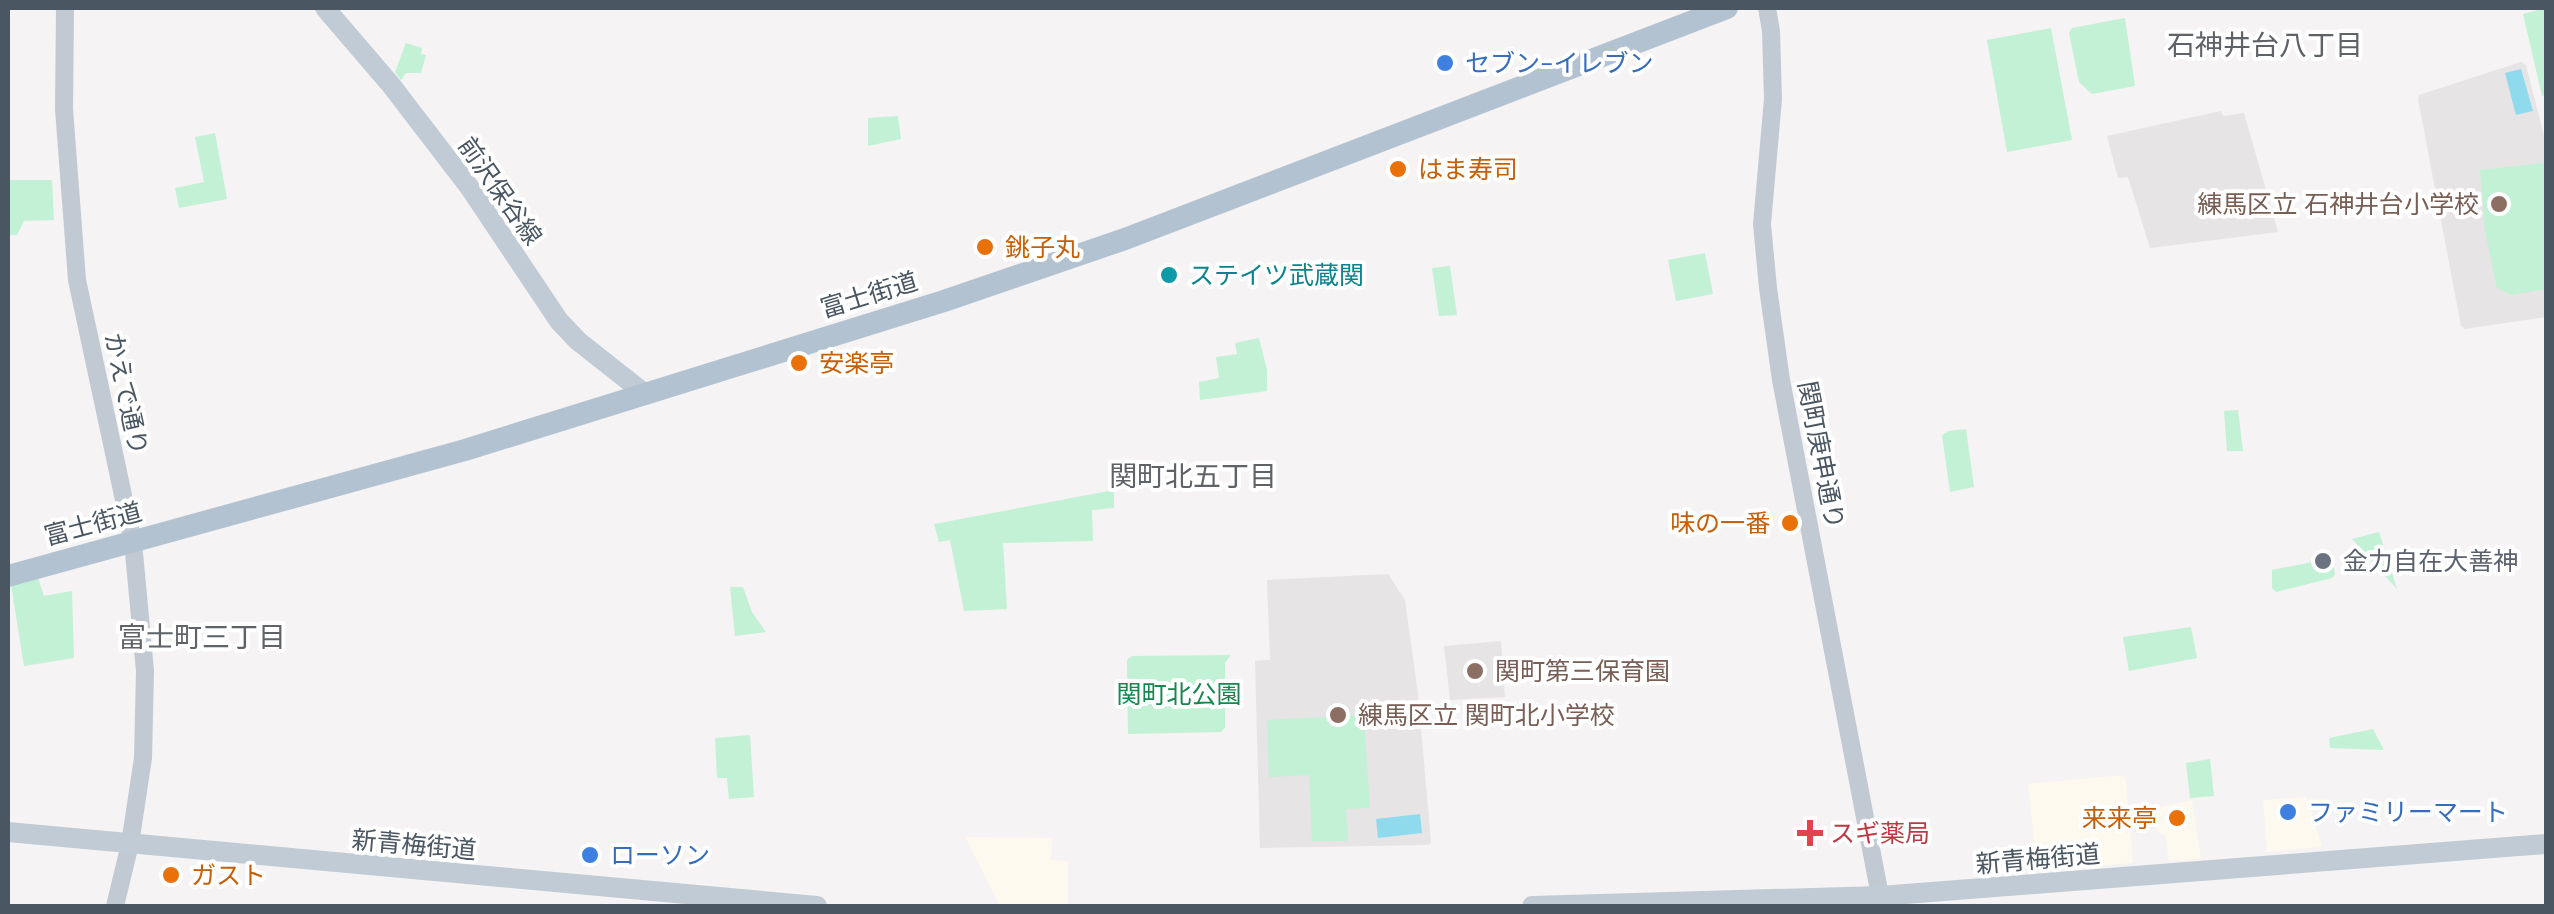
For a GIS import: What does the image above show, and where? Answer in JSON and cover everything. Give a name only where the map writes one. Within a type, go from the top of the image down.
[{"type":"main road","name":"前沢保谷線","points":[[325,8],[391,85],[470,188],[559,321],[644,394]]},
{"type":"main road","name":"富士街道","points":[[8,576],[466,450],[909,312],[1107,246],[1727,8]]},
{"type":"main road","name":"新青梅街道","points":[[8,832],[817,906]]},
{"type":"main road","name":"新青梅街道","points":[[1532,906],[1881,901],[2546,844]]},
{"type":"street","name":"かえで通り","points":[[65,8],[64,108],[78,280],[132,542],[142,622],[146,706],[143,758],[130,844],[115,906]]},
{"type":"street","name":"関町庚申通り","points":[[1766,8],[1773,86],[1762,224],[1768,288],[1780,380],[1881,901]]},
{"type":"shaded area","points":[[2521,62],[2526,65],[2546,144],[2546,317],[2465,329],[2461,326],[2418,99],[2419,95]]},
{"type":"shaded area","points":[[2221,111],[2223,116],[2244,113],[2278,232],[2150,248],[2128,177],[2118,178],[2107,136]]},
{"type":"shaded area","name":"練馬区立 関町北小学校","points":[[1388,574],[1405,600],[1431,842],[1260,848],[1255,661],[1270,660],[1267,580]]},
{"type":"shaded area","name":"関町第三保育園","points":[[1501,641],[1505,697],[1450,700],[1444,646]]},
{"type":"shaded area","points":[[2122,775],[2126,779],[2133,863],[2037,870],[2028,784]]},
{"type":"shaded area","points":[[2307,797],[2322,847],[2267,852],[2263,800]]},
{"type":"shaded area","points":[[2192,800],[2201,859],[2169,861],[2165,835],[2157,832],[2155,808]]},
{"type":"shaded area","points":[[965,837],[1052,838],[1051,860],[1068,861],[1068,906],[1000,906]]},
{"type":"green space","points":[[2546,8],[2546,95],[2542,96],[2523,14]]},
{"type":"green space","points":[[2125,18],[2135,86],[2092,94],[2079,82],[2069,33],[2072,28]]},
{"type":"green space","points":[[2051,28],[2072,140],[2007,152],[1987,40]]},
{"type":"green space","points":[[406,43],[422,48],[421,54],[426,55],[421,73],[406,73],[401,80],[395,72]]},
{"type":"green space","points":[[898,116],[901,139],[868,146],[868,118]]},
{"type":"green space","points":[[215,133],[227,199],[179,208],[175,188],[204,182],[195,137]]},
{"type":"green space","points":[[2545,163],[2546,289],[2511,295],[2497,288],[2485,231],[2480,170]]},
{"type":"green space","points":[[8,180],[52,180],[54,220],[24,221],[17,235],[8,235]]},
{"type":"green space","points":[[1705,253],[1713,294],[1676,301],[1668,260]]},
{"type":"green space","points":[[1450,266],[1457,315],[1439,316],[1432,268]]},
{"type":"green space","points":[[1259,338],[1267,370],[1267,391],[1200,400],[1199,382],[1219,378],[1216,357],[1237,354],[1235,343]]},
{"type":"green space","points":[[2238,410],[2243,451],[2227,451],[2224,411]]},
{"type":"green space","points":[[1966,429],[1974,487],[1950,492],[1942,435]]},
{"type":"green space","points":[[1114,490],[1114,508],[1092,510],[1093,541],[1003,543],[1007,609],[964,611],[950,540],[939,542],[934,524]]},
{"type":"green space","points":[[2379,532],[2397,589],[2352,539]]},
{"type":"green space","points":[[2332,558],[2332,578],[2276,592],[2272,588],[2272,570]]},
{"type":"green space","points":[[38,578],[44,596],[72,591],[74,658],[24,666],[11,585]]},
{"type":"green space","points":[[730,587],[743,587],[752,612],[766,632],[735,636]]},
{"type":"green space","points":[[2191,627],[2197,658],[2129,671],[2123,637]]},
{"type":"green space","name":"関町北公園","points":[[1231,655],[1225,663],[1225,728],[1221,732],[1128,734],[1127,660],[1132,656]]},
{"type":"green space","points":[[1364,715],[1370,808],[1346,809],[1348,841],[1312,841],[1309,775],[1269,777],[1267,720]]},
{"type":"green space","points":[[2373,729],[2384,750],[2330,748],[2329,738]]},
{"type":"green space","points":[[750,735],[754,797],[729,799],[727,778],[717,778],[715,738]]},
{"type":"green space","points":[[2210,759],[2214,796],[2190,798],[2186,763]]},
{"type":"water","points":[[2521,69],[2533,111],[2516,115],[2505,73]]},
{"type":"water","points":[[1420,814],[1422,833],[1378,838],[1376,819]]},
{"type":"place","name":"セブン-イレブン","points":[[1445,63]]},
{"type":"place","name":"はま寿司","points":[[1398,169]]},
{"type":"place","name":"練馬区立 石神井台小学校","points":[[2499,204]]},
{"type":"place","name":"銚子丸","points":[[985,247]]},
{"type":"place","name":"ステイツ武蔵関","points":[[1169,275]]},
{"type":"place","name":"安楽亭","points":[[799,363]]},
{"type":"place","name":"味の一番","points":[[1790,523]]},
{"type":"place","name":"金力自在大善神","points":[[2323,561]]},
{"type":"place","name":"関町第三保育園","points":[[1475,671]]},
{"type":"place","name":"練馬区立 関町北小学校","points":[[1338,715]]},
{"type":"place","name":"ファミリーマート","points":[[2288,812]]},
{"type":"place","name":"来来亭","points":[[2177,818]]},
{"type":"place","name":"スギ薬局","points":[[1810,833]]},
{"type":"place","name":"ローソン","points":[[590,855]]},
{"type":"place","name":"ガスト","points":[[171,875]]},
{"type":"district","name":"石神井台八丁目","points":[[2265,45]]},
{"type":"district","name":"関町北五丁目","points":[[1193,476]]},
{"type":"district","name":"富士町三丁目","points":[[202,637]]}]
